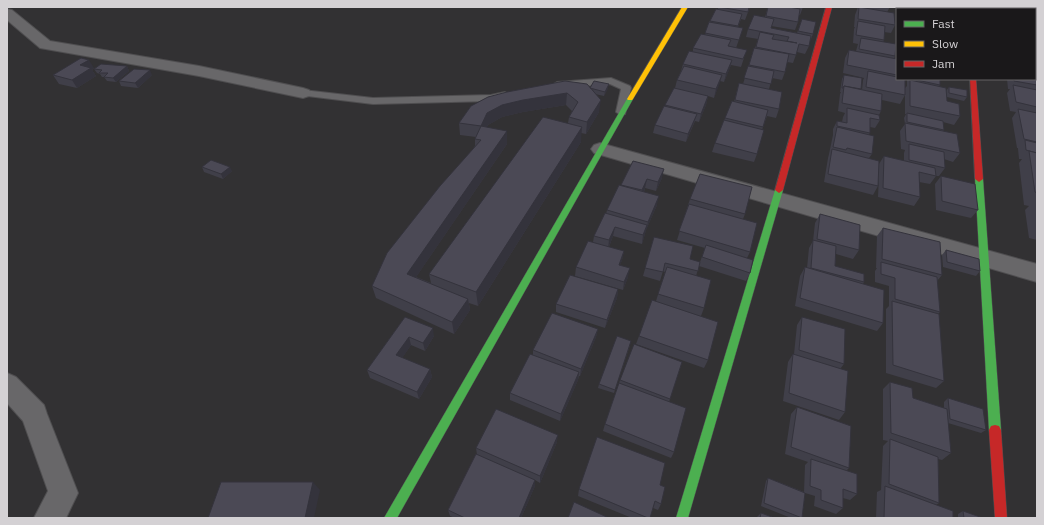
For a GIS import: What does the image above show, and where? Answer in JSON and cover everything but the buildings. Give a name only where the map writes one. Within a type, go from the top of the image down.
[{"type":"street","points":[[390,518],[600,149],[685,7]]},
{"type":"street","points":[[682,518],[777,199],[829,7]]},
{"type":"street","points":[[7,13],[45,45],[199,71],[303,93]]},
{"type":"street","points":[[973,80],[983,258],[1001,518]]},
{"type":"street","points":[[600,149],[1037,273]]},
{"type":"street","points":[[7,385],[34,414],[63,493],[49,518]]},
{"type":"lane","points":[[544,88],[567,83],[611,81],[626,88],[620,116]]},
{"type":"lane","points":[[303,93],[372,102],[491,98],[514,93]]},
{"type":"traffic: fast","points":[[390,518],[630,99]]},
{"type":"traffic: fast","points":[[979,179],[995,430]]},
{"type":"traffic: fast","points":[[682,518],[779,190]]},
{"type":"traffic: slow","points":[[630,99],[685,7]]},
{"type":"traffic: jam","points":[[779,190],[829,7]]},
{"type":"traffic: jam","points":[[973,80],[979,179]]},
{"type":"traffic: jam","points":[[995,430],[1001,518]]}]
